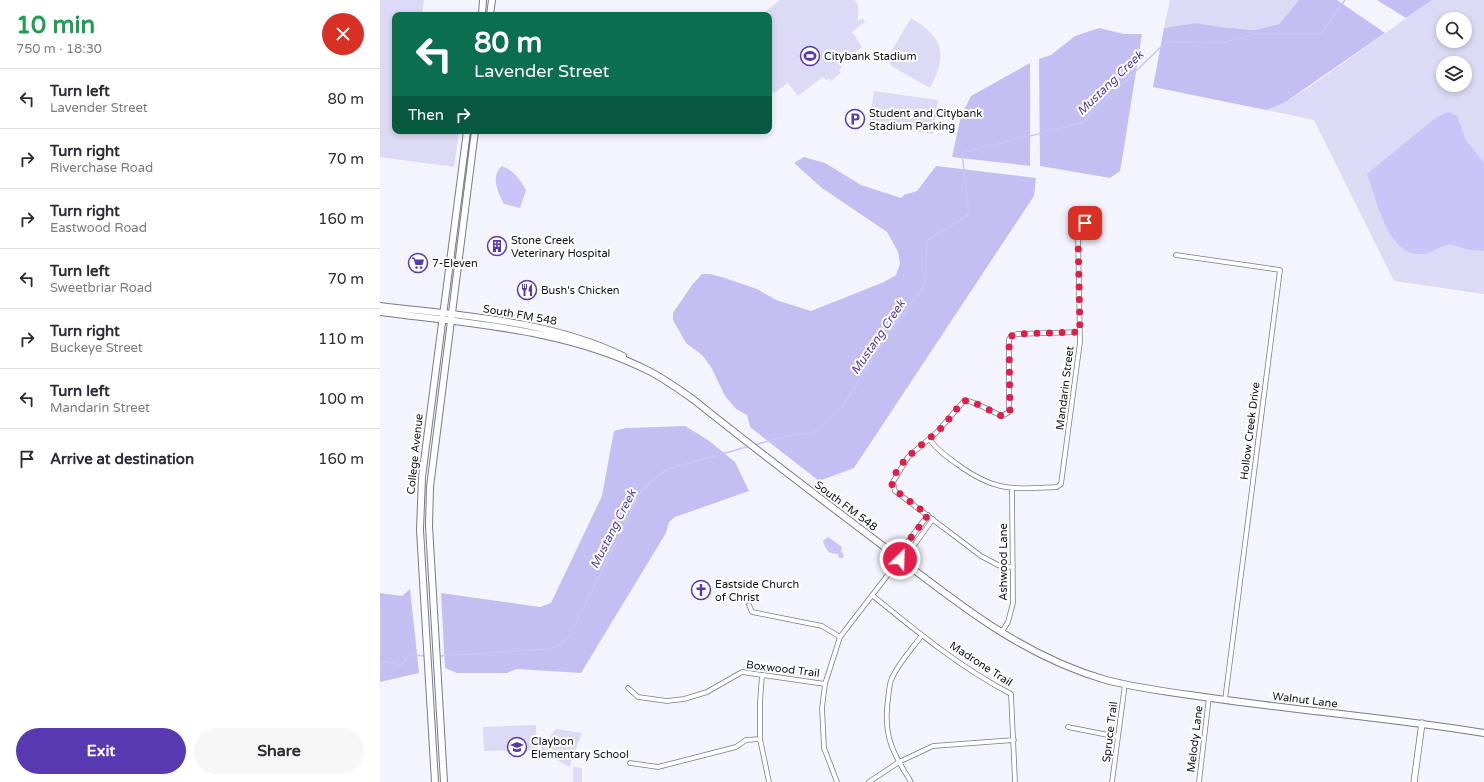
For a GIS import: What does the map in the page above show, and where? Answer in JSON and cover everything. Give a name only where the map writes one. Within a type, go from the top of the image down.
[{"type":"main road","points":[[482,12],[484,0]]},
{"type":"main road","points":[[490,12],[492,0]]},
{"type":"main road","name":"College Avenue","points":[[436,782],[420,530],[422,477],[467,134]]},
{"type":"main road","name":"College Avenue","points":[[444,782],[429,526],[430,487],[475,134]]},
{"type":"main road","name":"South FM 548","points":[[380,306],[443,317]]},
{"type":"main road","name":"South FM 548","points":[[380,312],[443,317],[555,331],[614,352],[645,367],[680,391],[953,600],[1001,633],[1034,652],[1055,661],[1125,684]]},
{"type":"main road","points":[[424,594],[433,593]]},
{"type":"main road","name":"Walnut Lane","points":[[1125,684],[1224,700],[1422,723],[1484,733]]},
{"type":"street","name":"Mandarin Street","points":[[1012,489],[1057,487],[1061,484],[1080,350],[1078,234],[1081,226],[1085,223]]},
{"type":"street","name":"Hollow Creek Drive","points":[[1176,255],[1280,270],[1224,700]]},
{"type":"street","points":[[1013,567],[1000,566],[987,560],[895,490],[892,485],[894,478],[908,457],[930,440],[946,423],[961,403],[967,400],[990,412],[1002,416],[1008,414],[1010,410],[1009,340],[1011,336],[1017,334],[1080,332]]},
{"type":"street","points":[[930,440],[940,451],[978,479],[994,485],[1012,489]]},
{"type":"street","name":"Ashwood Lane","points":[[1001,633],[1011,613],[1013,567],[1012,489]]},
{"type":"street","points":[[900,559],[901,551],[928,515]]},
{"type":"street","points":[[838,782],[824,748],[822,708],[825,684],[840,637],[900,559],[907,555],[933,519]]},
{"type":"street","name":"Madrone Trail","points":[[872,596],[922,635],[988,682],[1011,694],[1015,782]]},
{"type":"street","points":[[749,605],[752,612],[822,626],[840,637]]},
{"type":"street","points":[[911,782],[899,762],[887,732],[886,714],[891,679],[922,635]]},
{"type":"street","name":"Boxwood Trail","points":[[628,688],[638,697],[667,701],[678,700],[707,692],[742,672],[825,684]]},
{"type":"street","points":[[762,675],[760,739],[769,782]]},
{"type":"street","name":"Spruce Trail","points":[[1112,782],[1125,684]]},
{"type":"street","name":"Melody Lane","points":[[1199,782],[1209,697]]},
{"type":"street","points":[[1414,782],[1422,723]]},
{"type":"street","points":[[1068,727],[1118,737]]},
{"type":"street","points":[[630,763],[658,767],[736,747],[746,740],[760,739]]},
{"type":"street","points":[[868,782],[899,762],[932,746],[1014,740]]},
{"type":"shaded area","points":[[380,0],[424,0],[422,12],[392,12],[392,134],[459,134],[454,167],[380,157]]},
{"type":"shaded area","name":"Citybank Stadium","points":[[780,0],[855,0],[858,5],[858,21],[863,18],[865,22],[852,32],[862,47],[839,64],[842,67],[839,70],[841,73],[831,81],[829,78],[826,80],[823,77],[798,96],[788,83],[774,93],[772,90],[772,12],[765,12]]},
{"type":"shaded area","points":[[1170,0],[1299,0],[1279,24],[1255,30],[1196,23],[1164,28]]},
{"type":"shaded area","points":[[1299,0],[1337,0],[1385,33],[1284,103],[1266,110],[1153,87],[1164,28],[1196,23],[1255,30],[1279,24]]},
{"type":"shaded area","points":[[1377,0],[1432,0],[1406,18]]},
{"type":"shaded area","points":[[1432,0],[1484,0],[1484,294],[1394,281],[1314,120],[1266,110],[1284,103],[1311,86]]},
{"type":"shaded area","points":[[911,18],[922,25],[930,33],[940,48],[941,56],[939,66],[930,88],[891,66],[888,57]]},
{"type":"shaded area","points":[[1099,28],[1124,34],[1142,34],[1120,171],[1110,178],[1040,166],[1039,59],[1051,55],[1075,36]]},
{"type":"shaded area","points":[[1030,63],[1030,166],[952,157],[961,116],[971,96]]},
{"type":"shaded area","points":[[874,91],[938,100],[933,134],[869,126]]},
{"type":"shaded area","points":[[1448,112],[1457,116],[1466,140],[1484,163],[1484,251],[1469,250],[1451,245],[1425,254],[1410,252],[1400,246],[1392,237],[1385,224],[1367,174],[1434,119]]},
{"type":"shaded area","points":[[804,157],[825,163],[861,185],[901,198],[904,195],[917,191],[936,166],[1036,178],[1034,196],[854,468],[819,481],[750,427],[747,415],[736,409],[725,396],[711,367],[702,355],[686,343],[673,320],[673,313],[692,285],[702,274],[710,274],[725,278],[757,289],[776,300],[811,311],[884,282],[896,275],[900,264],[898,252],[887,232],[822,188],[794,163]]},
{"type":"shaded area","points":[[502,166],[510,170],[516,176],[526,190],[520,208],[504,204],[499,195],[496,185],[496,175]]},
{"type":"shaded area","points":[[685,426],[708,440],[735,462],[749,491],[675,517],[669,522],[666,533],[581,673],[517,669],[507,673],[457,673],[445,668],[441,593],[540,607],[551,603],[602,496],[614,431],[626,428]]},
{"type":"shaded area","points":[[828,537],[842,547],[841,552],[844,555],[843,558],[839,558],[838,554],[832,553],[826,549],[823,541]]},
{"type":"shaded area","points":[[410,589],[419,673],[380,682],[380,593],[402,596]]},
{"type":"shaded area","points":[[536,725],[537,750],[484,751],[483,727]]},
{"type":"shaded area","points":[[556,729],[582,733],[569,767],[540,750]]},
{"type":"shaded area","points":[[573,767],[582,768],[582,782],[573,782]]},
{"type":"waterway","name":"Mustang Creek","points":[[755,445],[782,437],[815,432],[843,406],[883,342],[925,285],[927,241],[969,214],[962,153],[1082,123],[1166,42],[1221,43],[1257,34],[1321,34],[1345,0]]},
{"type":"waterway","name":"Mustang Creek","points":[[439,656],[549,649],[556,647],[570,636],[641,491],[665,470],[750,446]]},
{"type":"waterway","name":"Mustang Creek","points":[[380,661],[401,665],[410,655],[426,656]]},
{"type":"place","name":"Citybank Stadium","points":[[810,56]]},
{"type":"place","name":"Student and Citybank Stadium Parking","points":[[855,119]]},
{"type":"place","name":"Stone Creek Veterinary Hospital","points":[[497,246]]},
{"type":"place","name":"7-Eleven","points":[[418,263]]},
{"type":"place","name":"Bush's Chicken","points":[[527,290]]},
{"type":"place","name":"Eastside Church of Christ","points":[[701,590]]},
{"type":"place","name":"Claybon Elementary School","points":[[517,747]]},
{"type":"route","points":[[900,559],[901,551],[928,515],[895,490],[892,485],[894,478],[908,457],[930,440],[964,401],[970,400],[983,409],[1002,416],[1005,416],[1010,412],[1009,340],[1011,336],[1014,334],[1080,332],[1078,234],[1081,226],[1085,223]]}]
